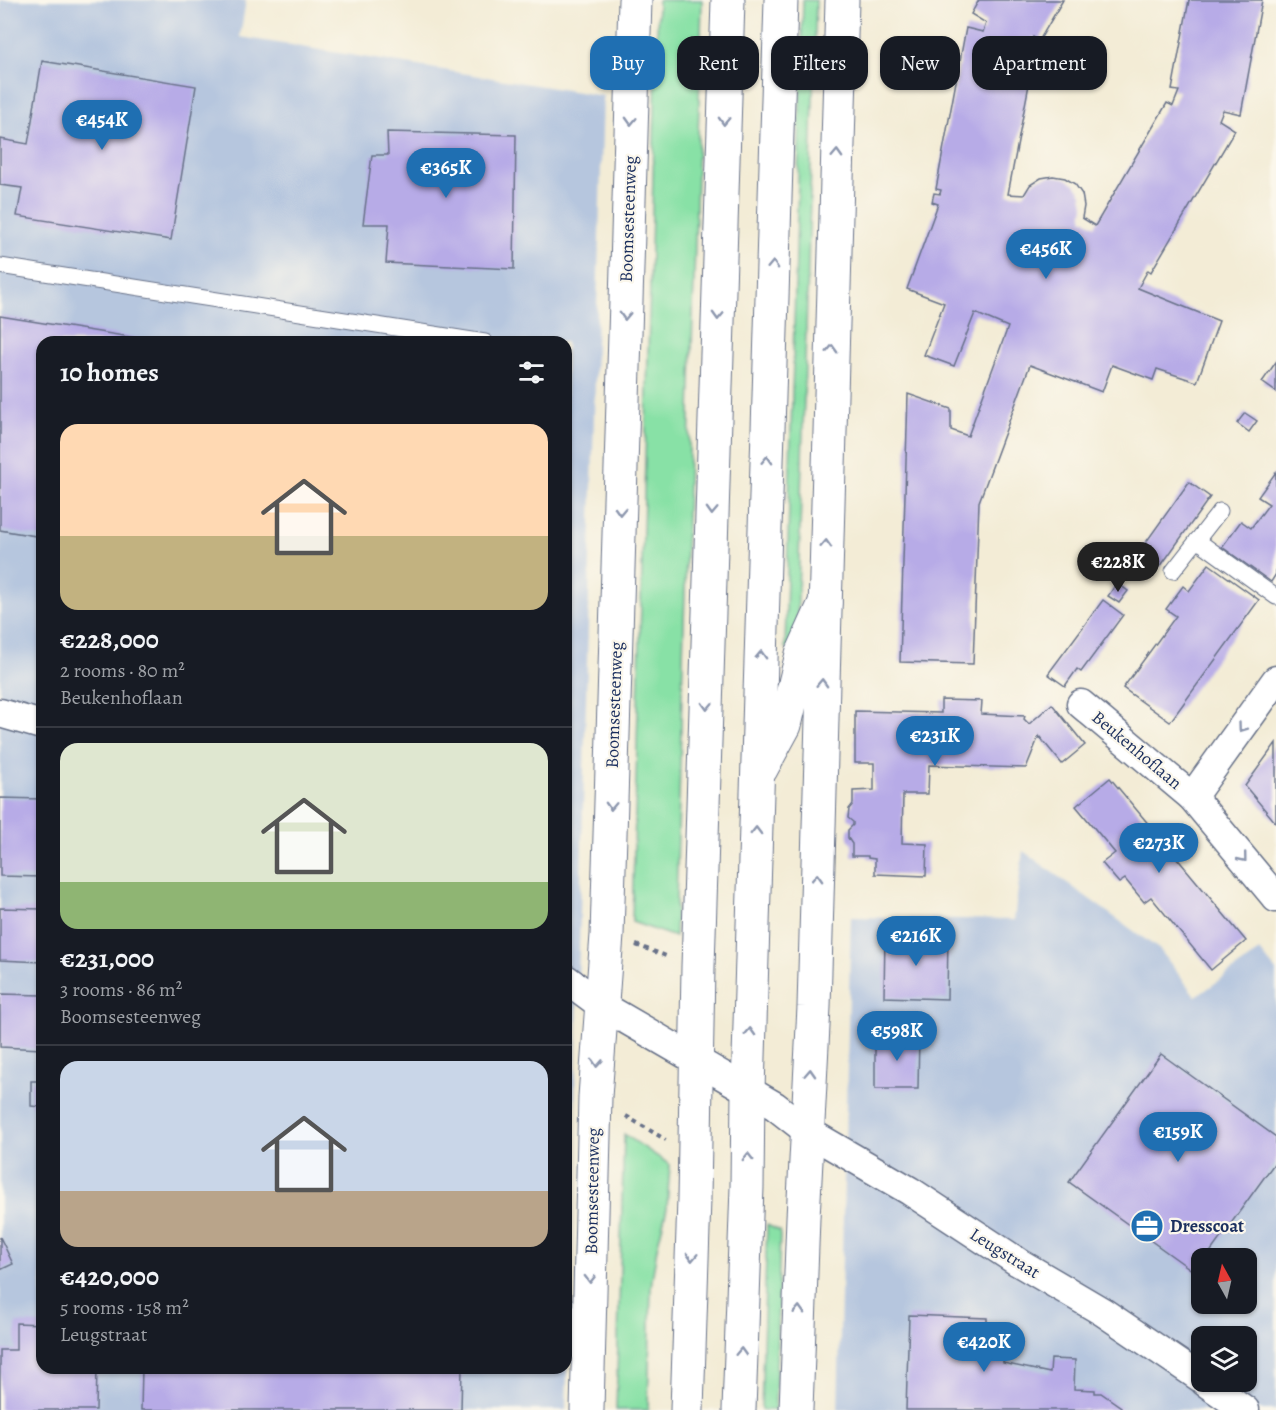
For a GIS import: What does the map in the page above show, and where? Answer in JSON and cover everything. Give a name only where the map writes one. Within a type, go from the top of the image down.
[{"type":"main road","name":"Boomsesteenweg","points":[[587,1410],[595,1097],[608,913],[635,0]]},
{"type":"main road","points":[[687,1410],[698,967],[728,0]]},
{"type":"main road","points":[[739,1410],[781,0]]},
{"type":"main road","points":[[796,1410],[814,1007],[842,0]]},
{"type":"main road","points":[[757,776],[785,725],[802,654],[825,603]]},
{"type":"street","name":"Beukenhoflaan","points":[[1192,797],[1276,680]]},
{"type":"street","name":"Beukenhoflaan","points":[[1081,704],[1192,797],[1276,898]]},
{"type":"street","points":[[0,712],[36,722]]},
{"type":"street","name":"Leugstraat","points":[[572,983],[601,1005],[775,1106],[807,1131],[910,1191],[1018,1262],[1104,1312],[1191,1371]]},
{"type":"street","points":[[1219,1392],[1245,1410]]},
{"type":"lane","points":[[0,266],[447,336]]},
{"type":"lane","points":[[1173,571],[1220,511]]},
{"type":"lane","points":[[1197,540],[1276,597]]},
{"type":"shaded area","points":[[0,0],[246,0],[240,37],[603,96],[572,1197],[572,336],[36,336],[36,1374],[567,1374],[566,1410],[0,1410]]},
{"type":"shaded area","points":[[1023,851],[1160,950],[1196,997],[1260,951],[1276,971],[1276,1410],[838,1410],[851,917],[1014,920]]},
{"type":"green space","points":[[658,0],[702,0],[701,36],[677,36],[677,90],[699,90],[675,937],[632,922],[655,90],[665,90],[665,36],[657,36]]},
{"type":"green space","points":[[803,0],[816,0],[815,36],[802,36]]},
{"type":"green space","points":[[800,90],[813,90],[797,628],[793,649],[785,648]]},
{"type":"green space","points":[[624,1134],[670,1165],[667,1208],[657,1248],[651,1287],[648,1410],[616,1410]]},
{"type":"green space","points":[[767,1225],[780,1231],[775,1410],[761,1410]]},
{"type":"building","points":[[979,0],[1063,0],[1042,36],[972,36],[972,90],[1028,90],[1008,194],[1024,195],[1030,185],[1041,178],[1053,176],[1065,178],[1075,184],[1082,194],[1084,206],[1082,218],[1095,226],[1167,103],[1173,106],[1179,91],[1172,90],[1189,0],[1262,0],[1241,114],[1223,110],[1219,120],[1235,130],[1151,272],[1148,270],[1138,288],[1219,321],[1197,382],[1157,369],[1153,380],[1112,365],[1102,392],[1030,365],[979,502],[973,664],[900,662],[908,394],[951,409],[951,430],[968,436],[1008,327],[975,313],[954,366],[924,355],[944,303],[907,289],[938,204],[932,202],[934,193],[940,194],[941,190],[936,189],[954,90],[960,90],[960,60],[966,28],[983,32],[986,23],[971,14]]},
{"type":"building","points":[[42,61],[196,86],[171,240],[17,216],[22,188],[0,185],[0,139],[28,144]]},
{"type":"building","points":[[387,132],[516,135],[514,269],[386,263],[389,224],[363,224],[372,155],[388,155]]},
{"type":"building","points":[[0,316],[124,336],[36,336],[36,536],[0,530]]},
{"type":"building","points":[[1276,362],[1276,392],[1262,382]]},
{"type":"building","points":[[1245,413],[1257,421],[1249,432],[1237,423]]},
{"type":"building","points":[[1276,472],[1276,574],[1271,582],[1222,547],[1241,521],[1251,528],[1269,504],[1258,497]]},
{"type":"building","points":[[1189,482],[1210,497],[1160,567],[1139,552]]},
{"type":"building","points":[[1209,564],[1259,600],[1170,722],[1123,688],[1176,616],[1166,609],[1183,586],[1189,591]]},
{"type":"building","points":[[1117,583],[1128,591],[1119,603],[1108,596]]},
{"type":"building","points":[[1103,600],[1123,615],[1081,672],[1077,669],[1065,686],[1048,674]]},
{"type":"building","points":[[941,700],[982,701],[981,714],[1025,716],[1024,719],[1029,724],[1052,704],[1085,745],[1062,764],[1039,736],[1026,768],[929,765],[928,794],[903,794],[902,843],[927,844],[926,876],[875,874],[875,859],[868,858],[868,856],[852,856],[852,844],[848,838],[848,830],[853,825],[848,818],[849,809],[853,804],[853,791],[874,790],[874,763],[855,763],[855,711],[941,713]]},
{"type":"building","points":[[1276,743],[1276,823],[1245,786]]},
{"type":"building","points":[[1110,778],[1246,941],[1211,970],[1151,897],[1144,902],[1125,879],[1119,883],[1102,863],[1115,853],[1076,806]]},
{"type":"building","points":[[0,798],[36,799],[36,877],[0,876]]},
{"type":"building","points":[[0,908],[36,909],[36,962],[0,960]]},
{"type":"building","points":[[885,935],[948,936],[947,999],[884,997]]},
{"type":"building","points":[[0,994],[36,995],[36,1049],[0,1047]]},
{"type":"building","points":[[919,1035],[918,1089],[875,1089],[875,1036]]},
{"type":"building","points":[[1161,1054],[1276,1137],[1276,1161],[1213,1248],[1191,1248],[1191,1269],[1069,1182]]},
{"type":"building","points":[[31,1081],[36,1081],[36,1106],[31,1106]]},
{"type":"building","points":[[0,1237],[13,1264],[0,1270]]},
{"type":"building","points":[[909,1315],[987,1318],[987,1342],[1003,1343],[1003,1363],[1050,1373],[1051,1359],[1075,1360],[1074,1389],[1095,1390],[1095,1393],[1101,1393],[1121,1407],[1121,1410],[906,1410]]},
{"type":"building","points":[[16,1323],[36,1324],[36,1374],[97,1374],[96,1410],[0,1410],[0,1350],[16,1350]]},
{"type":"building","points":[[142,1374],[462,1374],[461,1410],[141,1410]]},
{"type":"place","name":"Dresscoat","points":[[1147,1226]]}]
